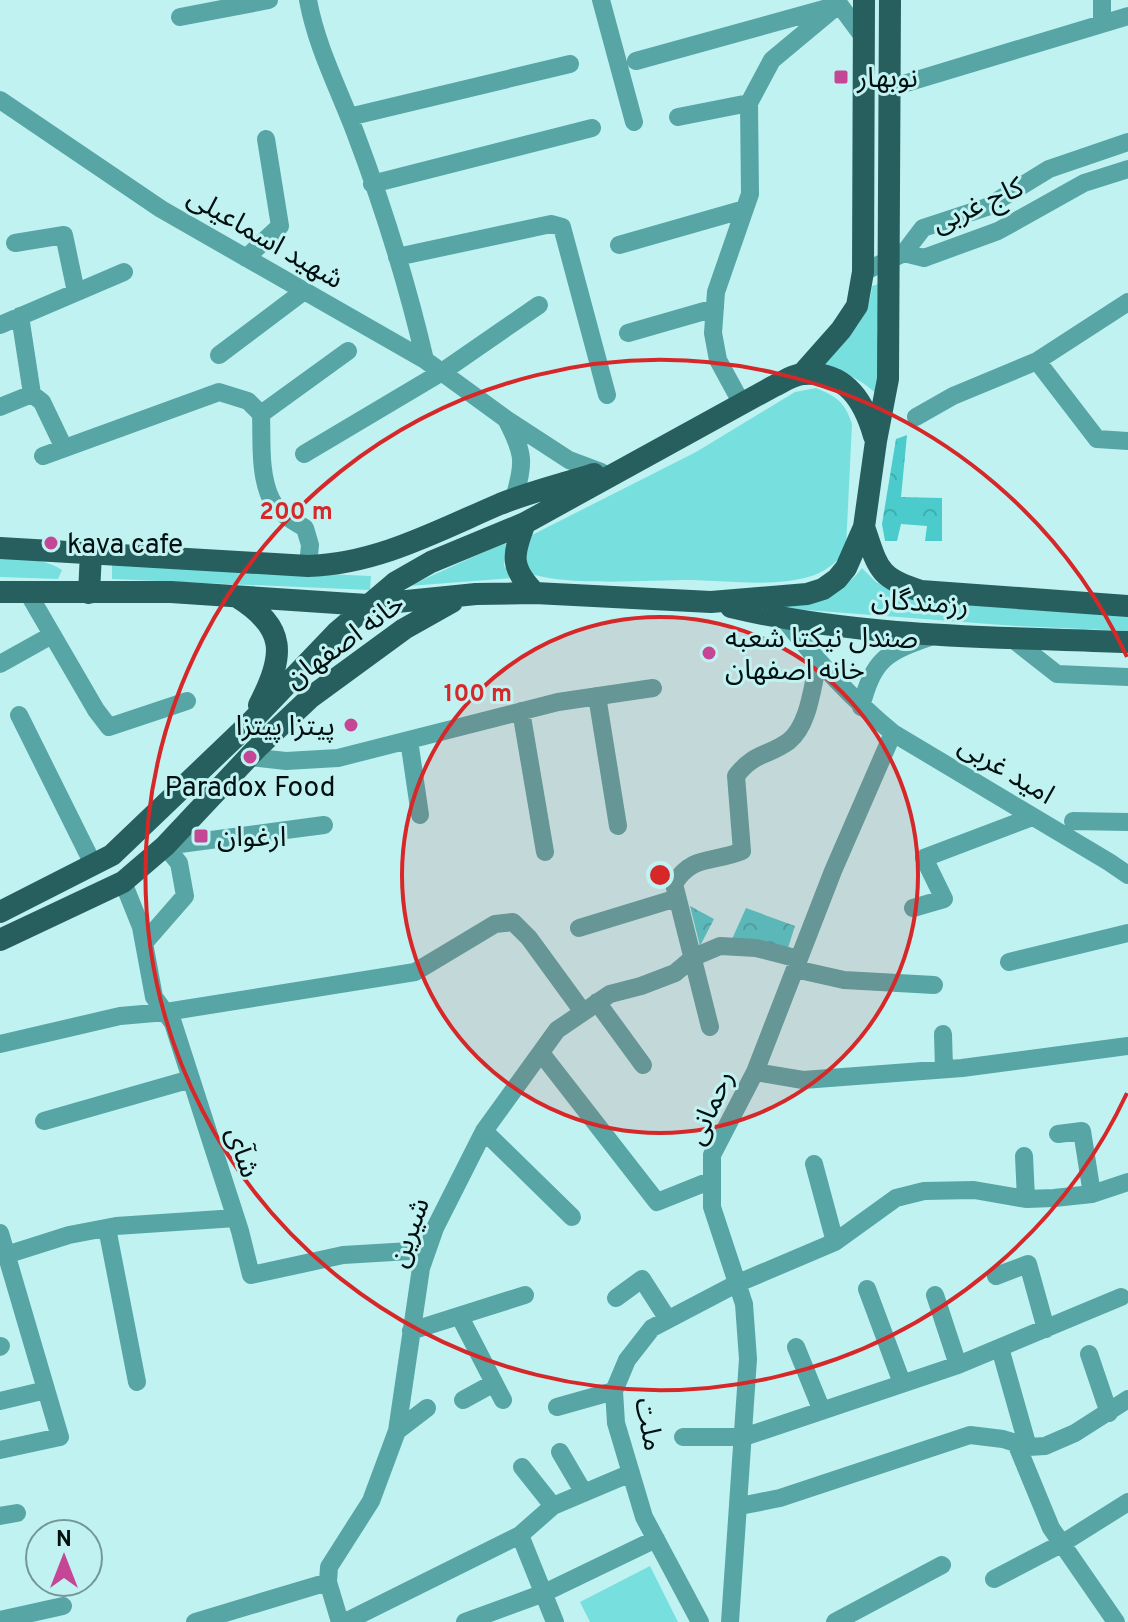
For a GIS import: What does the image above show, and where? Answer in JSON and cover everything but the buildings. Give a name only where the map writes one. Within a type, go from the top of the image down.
[{"type":"main road","points":[[864,0],[863,272],[857,306],[841,330],[802,374],[843,383],[856,394],[866,409],[876,441]]},
{"type":"main road","points":[[0,592],[171,592],[367,605],[465,595],[535,593],[711,602],[807,594],[823,589],[846,568],[864,527],[888,379],[896,257],[890,0]]},
{"type":"main road","name":"خانه اصفهان","points":[[0,912],[112,855],[367,605],[396,582],[431,562],[525,523],[802,374]]},
{"type":"main road","points":[[1,545],[308,566],[338,565],[411,544],[514,499],[601,472],[627,468]]},
{"type":"main road","points":[[525,523],[516,545],[515,564],[521,579],[535,593]]},
{"type":"main road","name":"رزمندگان","points":[[864,527],[883,574],[899,584],[921,591],[1128,606]]},
{"type":"main road","points":[[89,593],[91,553]]},
{"type":"main road","name":"خانه اصفهان","points":[[0,940],[123,882],[165,846],[311,697],[404,629],[465,595]]},
{"type":"main road","points":[[236,596],[255,608],[270,623],[278,642],[278,658],[271,682],[248,725]]},
{"type":"main road","name":"رزمندگان","points":[[711,602],[785,620],[940,634],[1128,642]]},
{"type":"street","points":[[180,17],[269,0]]},
{"type":"street","points":[[308,0],[314,34],[349,117],[409,292],[425,360]]},
{"type":"street","points":[[601,0],[634,122]]},
{"type":"street","points":[[1102,0],[1102,24]]},
{"type":"street","points":[[837,2],[864,38]]},
{"type":"street","points":[[636,61],[837,2]]},
{"type":"street","points":[[742,404],[718,360],[713,333],[716,292],[750,194],[749,103],[772,60],[837,2]]},
{"type":"street","points":[[890,88],[1128,16]]},
{"type":"street","points":[[349,117],[570,64]]},
{"type":"street","name":"شهید اسماعیلی","points":[[0,100],[161,209],[425,360],[569,460],[601,472]]},
{"type":"street","points":[[678,117],[749,103]]},
{"type":"street","points":[[372,184],[592,128]]},
{"type":"street","points":[[246,258],[280,226],[266,139]]},
{"type":"street","name":"کاج غربی","points":[[896,257],[923,228],[987,207],[1049,169],[1128,142]]},
{"type":"street","name":"کاج غربی","points":[[896,257],[924,258],[998,231],[1084,183],[1128,169]]},
{"type":"street","points":[[619,245],[745,209]]},
{"type":"street","points":[[397,257],[551,224],[562,227],[607,395]]},
{"type":"street","points":[[15,243],[64,235],[76,292]]},
{"type":"street","points":[[863,272],[896,257]]},
{"type":"street","points":[[0,325],[124,272]]},
{"type":"street","points":[[219,355],[304,291]]},
{"type":"street","points":[[916,417],[953,396],[1037,361],[1128,302]]},
{"type":"street","points":[[304,454],[442,372],[539,305]]},
{"type":"street","points":[[628,333],[715,308]]},
{"type":"street","points":[[20,316],[32,394],[42,402],[64,448]]},
{"type":"street","points":[[261,414],[348,351]]},
{"type":"street","points":[[1037,361],[1097,439],[1128,441]]},
{"type":"street","points":[[43,456],[219,392],[248,401],[261,414],[264,470],[271,500],[286,517],[305,528],[310,545],[308,566]]},
{"type":"street","points":[[0,407],[32,394]]},
{"type":"street","name":"شهید اسماعیلی","points":[[506,419],[522,449],[522,469],[514,499]]},
{"type":"street","points":[[28,593],[109,727],[187,701]]},
{"type":"street","name":"امید غربی","points":[[785,620],[818,663],[861,707],[893,733],[1128,875]]},
{"type":"street","points":[[861,707],[869,677],[888,655],[940,634]]},
{"type":"street","points":[[0,664],[52,635]]},
{"type":"street","points":[[1010,637],[1057,674],[1128,677]]},
{"type":"street","points":[[710,1027],[674,884],[682,869],[696,862],[742,851],[736,776],[746,764],[788,742],[798,731],[818,663]]},
{"type":"street","points":[[249,757],[286,761],[338,758],[558,702],[653,688]]},
{"type":"street","points":[[597,696],[618,826]]},
{"type":"street","points":[[521,711],[545,852]]},
{"type":"street","points":[[19,715],[94,866]]},
{"type":"street","name":"رحمانی","points":[[730,1622],[748,1359],[744,1304],[712,1207],[712,1155],[755,1072],[833,871],[893,733]]},
{"type":"street","points":[[409,740],[420,815]]},
{"type":"street","points":[[913,908],[944,899],[924,858],[1032,817]]},
{"type":"street","points":[[1073,821],[1128,822]]},
{"type":"street","points":[[165,846],[324,825]]},
{"type":"street","points":[[144,943],[185,896],[179,863],[165,846]]},
{"type":"street","name":"شآی","points":[[123,882],[141,927],[154,997],[173,1023],[236,1218],[251,1275],[343,1255],[427,1250]]},
{"type":"street","points":[[579,928],[677,898]]},
{"type":"street","points":[[0,1044],[120,1016],[166,1012],[415,972],[495,924],[513,922],[643,1065]]},
{"type":"street","points":[[1009,962],[1128,933]]},
{"type":"street","name":"شیرین","points":[[328,1582],[329,1567],[371,1501],[397,1431],[421,1268],[435,1228],[484,1131],[557,1030],[610,994],[675,973],[694,957],[720,946],[756,948],[844,980],[934,985]]},
{"type":"street","points":[[943,1034],[944,1069]]},
{"type":"street","points":[[755,1072],[803,1080],[944,1069],[1128,1046]]},
{"type":"street","points":[[541,1053],[657,1202],[712,1180]]},
{"type":"street","points":[[44,1121],[191,1079]]},
{"type":"street","points":[[484,1131],[572,1217]]},
{"type":"street","points":[[1058,1134],[1082,1131],[1092,1194]]},
{"type":"street","points":[[1024,1156],[1026,1199]]},
{"type":"street","points":[[814,1164],[835,1242]]},
{"type":"street","name":"ملت","points":[[700,1622],[644,1517],[616,1423],[614,1391],[627,1360],[652,1328],[736,1284],[835,1242],[896,1198],[924,1191],[974,1190],[1026,1199],[1092,1194],[1128,1182]]},
{"type":"street","points":[[6,1255],[69,1235],[107,1228],[236,1218]]},
{"type":"street","points":[[107,1228],[137,1382]]},
{"type":"street","points":[[0,1233],[6,1255],[8,1291],[46,1390],[60,1437],[0,1450]]},
{"type":"street","points":[[996,1276],[1028,1264],[1046,1329]]},
{"type":"street","points":[[616,1298],[642,1279],[667,1318]]},
{"type":"street","points":[[867,1289],[902,1383]]},
{"type":"street","points":[[411,1331],[525,1295]]},
{"type":"street","points":[[935,1295],[958,1365]]},
{"type":"street","points":[[683,1437],[744,1437],[958,1365],[1121,1297]]},
{"type":"street","points":[[460,1317],[503,1400]]},
{"type":"street","points":[[796,1347],[822,1411]]},
{"type":"street","points":[[1000,1348],[1022,1445],[1051,1528],[1116,1622]]},
{"type":"street","points":[[1089,1354],[1109,1413]]},
{"type":"street","points":[[463,1400],[494,1383]]},
{"type":"street","points":[[0,1401],[46,1390]]},
{"type":"street","points":[[557,1407],[614,1391]]},
{"type":"street","points":[[740,1506],[780,1498],[970,1435],[1045,1446],[1075,1433],[1128,1399]]},
{"type":"street","points":[[397,1431],[427,1408]]},
{"type":"street","points":[[560,1452],[584,1493]]},
{"type":"street","points":[[522,1467],[553,1506]]},
{"type":"street","points":[[195,1622],[328,1582],[343,1622],[520,1535],[553,1506],[631,1473]]},
{"type":"street","points":[[994,1579],[1063,1543],[1128,1502]]},
{"type":"street","points":[[520,1535],[555,1622]]},
{"type":"street","points":[[465,1622],[544,1593],[656,1539]]},
{"type":"street","points":[[835,1622],[942,1565]]},
{"type":"street","points":[[0,1620],[63,1606]]},
{"type":"shaded area","points":[[881,283],[877,330],[880,364],[878,395],[848,375],[814,367],[852,332],[865,311],[872,286]]},
{"type":"shaded area","points":[[816,388],[839,401],[852,424],[846,548],[825,570],[794,580],[765,583],[583,581],[542,577],[526,572],[523,559],[532,535],[696,452],[795,392]]},
{"type":"shaded area","points":[[506,542],[504,566],[514,578],[409,586]]},
{"type":"shaded area","points":[[0,558],[40,561],[62,570],[58,579],[0,577]]},
{"type":"shaded area","points":[[112,565],[371,576],[370,590],[112,579]]},
{"type":"shaded area","points":[[862,568],[876,582],[900,594],[1128,616],[1128,631],[1015,626],[767,607],[832,591],[843,586]]},
{"type":"shaded area","points":[[650,1566],[678,1622],[590,1622],[580,1602]]},
{"type":"green space","points":[[907,435],[901,497],[942,498],[942,541],[925,541],[927,526],[901,524],[897,541],[885,541],[882,524],[896,439]]},
{"type":"green space","points":[[690,906],[714,919],[700,946]]},
{"type":"green space","points":[[746,908],[795,926],[788,948],[732,939]]},
{"type":"place","name":"نوبهار","points":[[841,77]]},
{"type":"place","name":"kava cafe","points":[[51,543]]},
{"type":"place","name":"صندل نیکتا شعبه خانه اصفهان","points":[[709,653]]},
{"type":"place","name":"پیتزا پیتزا","points":[[351,725]]},
{"type":"place","name":"Paradox Food","points":[[250,757]]},
{"type":"place","name":"ارغوان","points":[[201,836]]}]
